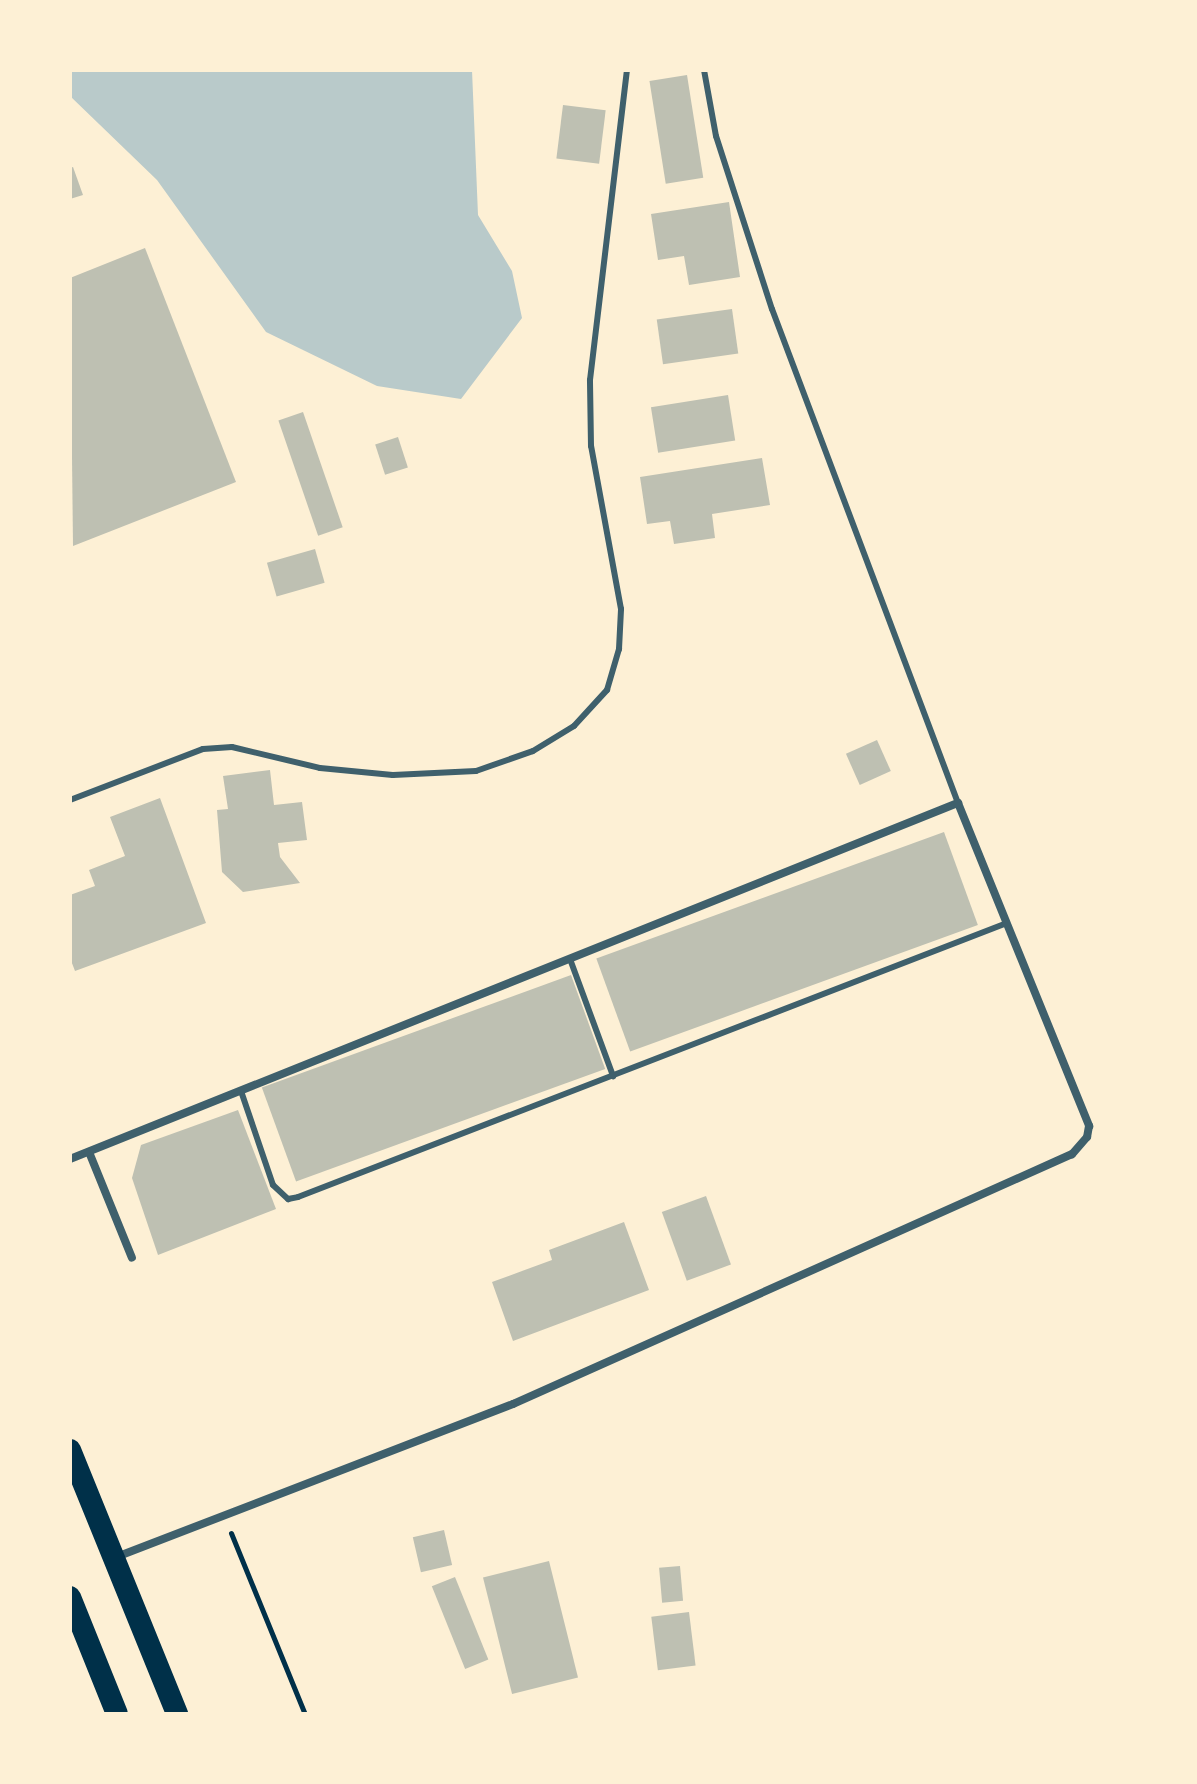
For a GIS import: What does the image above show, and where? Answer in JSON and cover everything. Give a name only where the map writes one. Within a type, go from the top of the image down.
[{"type":"highway","points":[[70,1450],[177,1714]]},
{"type":"highway","points":[[70,1597],[117,1714]]},
{"type":"street","points":[[70,1159],[958,803],[1086,1115],[1087,1137],[1072,1154],[513,1404],[114,1558]]},
{"type":"street","points":[[89,1152],[132,1258]]},
{"type":"lane","points":[[70,800],[203,749],[232,747],[320,768],[393,775],[476,771],[533,751],[574,726],[607,690],[619,649],[621,609],[591,446],[590,380],[627,70]]},
{"type":"lane","points":[[704,70],[716,136],[772,309],[958,803]]},
{"type":"lane","points":[[241,1091],[273,1185],[288,1199],[1007,923]]},
{"type":"lane","points":[[570,959],[613,1076]]},
{"type":"path","points":[[224,1515],[305,1714]]},
{"type":"shaded area","points":[[70,70],[472,70],[478,215],[512,271],[522,318],[461,399],[377,386],[266,332],[157,180],[70,96]]},
{"type":"building","points":[[687,75],[703,178],[666,184],[649,81]]},
{"type":"building","points":[[563,105],[606,110],[599,164],[556,159]]},
{"type":"building","points":[[73,167],[83,195],[70,199],[70,168]]},
{"type":"building","points":[[729,202],[740,277],[689,285],[684,256],[658,260],[651,214]]},
{"type":"building","points":[[145,248],[236,482],[73,546],[70,278]]},
{"type":"building","points":[[732,309],[738,354],[663,364],[657,320]]},
{"type":"building","points":[[728,395],[735,440],[658,453],[651,407]]},
{"type":"building","points":[[303,412],[343,527],[318,536],[278,420]]},
{"type":"building","points":[[398,437],[408,467],[385,475],[375,444]]},
{"type":"building","points":[[762,458],[770,505],[712,514],[715,538],[674,544],[670,521],[647,524],[640,477]]},
{"type":"building","points":[[315,549],[325,583],[277,596],[267,563]]},
{"type":"building","points":[[877,740],[891,771],[860,785],[846,754]]},
{"type":"building","points":[[270,770],[274,805],[302,802],[307,840],[278,843],[280,857],[300,883],[243,892],[222,872],[217,810],[228,809],[223,776]]},
{"type":"building","points":[[160,798],[206,923],[75,971],[70,958],[70,895],[95,886],[89,870],[125,856],[110,817]]},
{"type":"building","points":[[944,832],[978,925],[630,1052],[596,959]]},
{"type":"building","points":[[571,975],[605,1069],[296,1181],[262,1088]]},
{"type":"building","points":[[238,1110],[276,1209],[158,1255],[132,1178],[141,1145]]},
{"type":"building","points":[[706,1196],[731,1265],[687,1281],[662,1212]]},
{"type":"building","points":[[624,1222],[649,1290],[513,1341],[492,1282],[552,1260],[549,1250]]},
{"type":"building","points":[[444,1530],[452,1565],[421,1572],[413,1537]]},
{"type":"building","points":[[549,1561],[578,1677],[512,1694],[483,1577]]},
{"type":"building","points":[[680,1566],[683,1601],[662,1603],[659,1568]]},
{"type":"building","points":[[455,1577],[488,1660],[465,1669],[432,1586]]},
{"type":"building","points":[[689,1612],[696,1666],[658,1670],[651,1617]]}]
